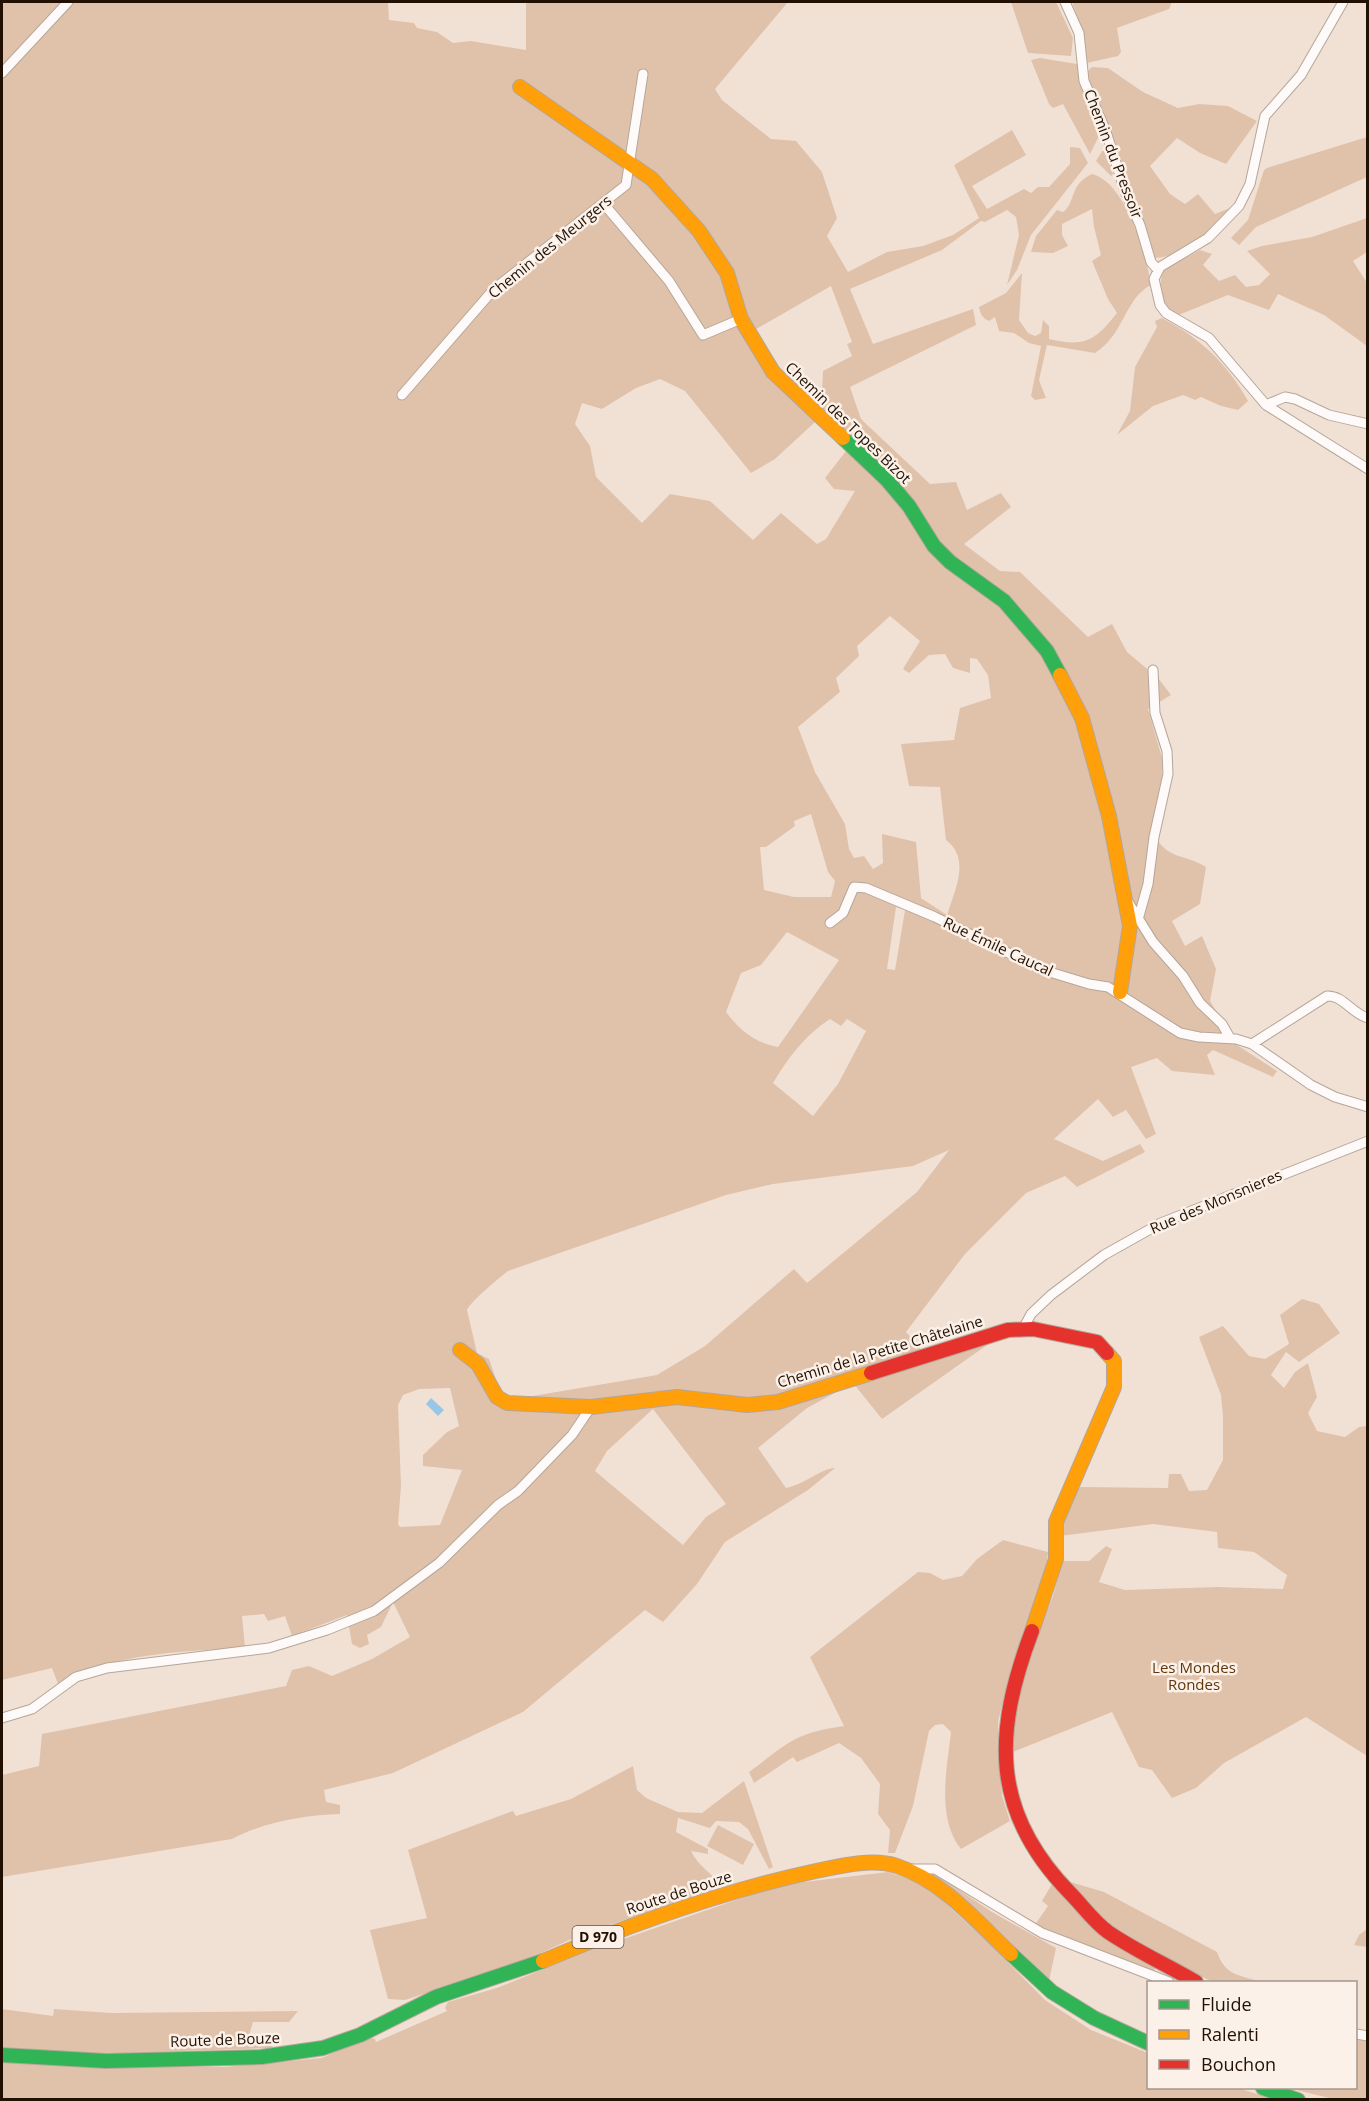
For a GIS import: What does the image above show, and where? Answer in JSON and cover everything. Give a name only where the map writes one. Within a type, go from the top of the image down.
[{"type":"street","points":[[2,73],[68,2]]},
{"type":"street","name":"Chemin du Pressoir","points":[[1065,2],[1079,33],[1084,81],[1105,129],[1151,262],[1158,270]]},
{"type":"street","points":[[1342,2],[1301,75],[1265,116],[1250,184],[1239,206],[1208,238],[1158,270],[1154,279],[1155,288],[1166,313],[1195,329],[1217,345],[1266,405],[1368,469]]},
{"type":"street","name":"Chemin des Meurgers","points":[[402,394],[494,289],[626,185],[643,74]]},
{"type":"street","name":"Chemin des Topes Bizot","points":[[520,87],[652,179],[699,231],[727,273],[741,319],[772,372],[887,480],[909,506],[934,546],[950,562],[1004,601],[1047,651],[1082,718],[1109,816],[1130,926],[1119,992]]},
{"type":"street","points":[[603,203],[669,281],[703,335],[741,319]]},
{"type":"street","points":[[1266,405],[1286,397],[1329,415],[1368,424]]},
{"type":"street","points":[[1139,916],[1148,884],[1154,837],[1168,774],[1167,751],[1155,713],[1153,670]]},
{"type":"street","name":"Rue Émile Caucal","points":[[830,923],[843,913],[854,887],[866,888],[935,917],[1043,970],[1119,992],[1171,1028],[1193,1037],[1230,1038],[1252,1044],[1311,1085],[1335,1097],[1368,1107]]},
{"type":"street","points":[[1124,895],[1153,942],[1183,976],[1200,1003],[1221,1024],[1230,1038]]},
{"type":"street","points":[[1252,1044],[1327,996],[1338,997],[1351,1011],[1368,1018]]},
{"type":"street","name":"Rue des Monsnieres","points":[[1023,1329],[1031,1314],[1051,1295],[1104,1255],[1161,1223],[1368,1141]]},
{"type":"street","name":"Chemin de la Petite Châtelaine","points":[[460,1350],[478,1364],[497,1397],[507,1403],[591,1407],[644,1399],[677,1397],[747,1405],[777,1402],[1008,1330],[1023,1329],[1097,1342],[1114,1361],[1114,1387],[1056,1522],[1055,1563],[1014,1685],[1005,1766],[1010,1799],[1026,1837],[1044,1865],[1091,1916],[1122,1942],[1192,1981]]},
{"type":"street","points":[[2,1718],[44,1702],[76,1677],[107,1668],[161,1660],[231,1655],[269,1648],[327,1630],[374,1611],[439,1563],[498,1505],[518,1491],[572,1435],[591,1407]]},
{"type":"street","name":"Route de Bouze","points":[[2,2055],[54,2060],[154,2060],[261,2057],[323,2048],[360,2035],[436,1997],[525,1969],[609,1933],[764,1882],[852,1864],[883,1864],[908,1869],[945,1893],[1052,1992],[1094,2018],[1147,2042]]},
{"type":"street","points":[[908,1869],[935,1869],[1042,1933],[1163,1981]]},
{"type":"street","points":[[1266,2089],[1298,2100]]},
{"type":"green space","points":[[2,2],[388,2],[389,20],[414,23],[417,28],[437,32],[453,43],[471,41],[526,50],[526,2],[788,2],[715,89],[722,100],[771,139],[796,141],[822,172],[837,218],[827,236],[848,272],[887,252],[923,246],[953,235],[979,218],[954,165],[1012,130],[1026,155],[972,186],[987,209],[1024,189],[1031,193],[1038,187],[1049,187],[1070,164],[1070,147],[1080,148],[1088,163],[1031,235],[1017,270],[1007,285],[1019,235],[1016,217],[1007,210],[985,222],[981,221],[942,250],[850,289],[873,344],[973,309],[976,325],[850,387],[861,419],[930,484],[956,482],[967,510],[1001,493],[1011,507],[964,544],[1000,571],[1020,572],[1088,637],[1112,624],[1127,652],[1158,678],[1171,695],[1148,709],[1162,758],[1162,779],[1152,832],[1158,842],[1170,852],[1206,867],[1200,904],[1172,921],[1185,946],[1202,936],[1216,969],[1210,1001],[1237,1045],[1277,1071],[1273,1077],[1213,1050],[1207,1055],[1215,1075],[1172,1071],[1157,1058],[1131,1067],[1156,1134],[1146,1139],[1126,1110],[1113,1117],[1098,1099],[1054,1139],[1103,1161],[1140,1144],[1145,1152],[1077,1187],[1065,1176],[1026,1193],[965,1254],[906,1332],[924,1353],[997,1338],[882,1419],[853,1383],[807,1408],[758,1448],[786,1488],[825,1470],[835,1468],[808,1490],[725,1542],[697,1584],[663,1622],[645,1610],[523,1712],[393,1773],[324,1790],[326,1802],[340,1805],[340,1814],[284,1820],[232,1839],[2,1877],[2,1775],[39,1766],[42,1734],[286,1686],[292,1670],[309,1666],[332,1676],[372,1659],[410,1637],[393,1602],[381,1627],[367,1635],[369,1644],[360,1648],[352,1644],[347,1615],[292,1636],[285,1616],[268,1621],[264,1614],[242,1616],[245,1648],[173,1653],[125,1660],[79,1674],[58,1684],[52,1668],[2,1680]],"holes":[[[831,286],[852,342],[847,344],[852,356],[823,371],[822,393],[811,404],[769,361],[751,332]],[[660,379],[685,391],[751,473],[775,459],[815,422],[823,425],[846,451],[825,478],[834,489],[855,491],[826,539],[817,544],[781,513],[753,540],[710,501],[670,494],[642,523],[596,477],[590,446],[575,424],[582,403],[602,409],[636,388]],[[890,616],[920,641],[903,669],[909,673],[929,655],[945,654],[953,668],[970,673],[970,658],[977,659],[988,675],[991,698],[960,708],[954,740],[901,744],[909,786],[940,787],[946,840],[954,848],[959,865],[957,885],[947,915],[921,898],[916,842],[882,834],[883,863],[873,869],[864,856],[854,858],[849,849],[845,824],[815,772],[798,727],[840,692],[836,678],[859,656],[857,646]],[[811,814],[828,872],[835,881],[831,897],[794,897],[764,890],[760,847],[766,847],[795,826],[794,821]],[[896,907],[905,910],[895,970],[887,969]],[[787,932],[839,960],[778,1047],[763,1043],[749,1035],[726,1012],[741,973],[761,965]],[[830,1019],[841,1026],[847,1019],[866,1031],[838,1084],[813,1116],[773,1083],[791,1056],[813,1032]],[[949,1150],[917,1192],[807,1283],[794,1269],[705,1346],[657,1375],[521,1398],[501,1394],[489,1359],[477,1353],[467,1310],[479,1296],[508,1271],[726,1195],[773,1184],[913,1166]],[[450,1388],[459,1426],[447,1432],[423,1455],[423,1466],[462,1470],[440,1525],[400,1527],[398,1524],[401,1486],[398,1405],[403,1395],[419,1389]],[[653,1409],[726,1504],[706,1517],[683,1545],[595,1471],[607,1451]]]},
{"type":"green space","points":[[1011,2],[1056,2],[1073,38],[1071,56],[1028,53]]},
{"type":"green space","points":[[1072,2],[1172,2],[1169,9],[1117,28],[1121,52],[1118,56],[1087,63],[1082,29]]},
{"type":"green space","points":[[1040,58],[1077,64],[1099,128],[1099,136],[1090,154],[1063,104],[1053,108],[1049,104],[1031,60]]},
{"type":"green space","points":[[1092,67],[1108,68],[1143,92],[1178,108],[1199,104],[1228,106],[1257,121],[1226,164],[1200,153],[1177,138],[1150,166],[1170,194],[1185,204],[1198,194],[1215,214],[1235,206],[1218,224],[1189,247],[1155,258],[1145,225],[1127,186],[1120,158],[1089,79],[1088,71]]},
{"type":"green space","points":[[1367,137],[1367,177],[1256,227],[1239,245],[1231,238],[1248,220],[1264,170]]},
{"type":"green space","points":[[1102,151],[1106,151],[1113,174],[1111,176],[1096,161]]},
{"type":"green space","points":[[1092,174],[1104,180],[1115,190],[1124,205],[1145,256],[1151,285],[1135,299],[1113,336],[1095,353],[1047,345],[1039,380],[1046,398],[1035,400],[1031,396],[1041,346],[1029,343],[1014,333],[999,331],[995,317],[987,320],[979,307],[1006,293],[1022,273],[1019,320],[1028,333],[1035,336],[1041,333],[1043,320],[1049,326],[1049,339],[1080,342],[1095,336],[1109,323],[1117,313],[1108,299],[1092,261],[1101,255],[1092,209],[1062,224],[1062,235],[1068,246],[1053,253],[1031,252],[1036,236],[1057,210],[1063,212],[1067,208],[1076,188]]},
{"type":"green space","points":[[1367,218],[1367,252],[1353,261],[1367,283],[1367,346],[1324,315],[1278,294],[1269,310],[1228,295],[1176,316],[1164,307],[1162,275],[1171,265],[1200,250],[1212,254],[1203,265],[1219,281],[1235,275],[1246,287],[1259,285],[1270,274],[1247,251],[1312,237]]},
{"type":"green space","points":[[1162,318],[1201,343],[1231,375],[1248,401],[1238,410],[1221,406],[1201,397],[1195,400],[1183,395],[1153,406],[1117,435],[1130,411],[1135,367],[1157,327],[1155,321]]},
{"type":"green space","name":"Les Mondes Rondes","points":[[1302,1299],[1319,1304],[1340,1333],[1299,1362],[1286,1352],[1271,1375],[1284,1388],[1295,1372],[1308,1363],[1317,1397],[1308,1413],[1317,1431],[1345,1437],[1359,1427],[1367,1426],[1367,1756],[1306,1717],[1224,1763],[1196,1788],[1172,1798],[1152,1770],[1139,1767],[1112,1712],[1013,1752],[1013,1712],[1020,1673],[1053,1596],[1062,1561],[1089,1561],[1106,1546],[1112,1549],[1099,1582],[1125,1590],[1217,1587],[1283,1589],[1287,1575],[1254,1552],[1218,1548],[1217,1532],[1153,1524],[1060,1536],[1067,1508],[1080,1487],[1168,1488],[1169,1474],[1181,1474],[1189,1491],[1207,1490],[1223,1460],[1223,1417],[1221,1395],[1199,1337],[1223,1326],[1249,1356],[1265,1359],[1289,1344],[1280,1315]]},
{"type":"green space","points":[[1003,1540],[1048,1552],[1045,1584],[1012,1664],[998,1722],[1002,1796],[1010,1821],[961,1849],[948,1823],[945,1792],[951,1732],[943,1724],[935,1725],[929,1731],[913,1806],[895,1853],[888,1853],[890,1830],[878,1814],[880,1784],[861,1758],[839,1743],[797,1762],[793,1757],[754,1783],[749,1772],[792,1741],[814,1732],[844,1726],[810,1657],[918,1572],[930,1573],[943,1580],[962,1576],[977,1559]]},
{"type":"green space","points":[[633,1766],[637,1790],[646,1798],[678,1812],[702,1813],[744,1781],[773,1867],[769,1869],[748,1829],[739,1822],[716,1821],[710,1828],[678,1818],[676,1832],[708,1849],[708,1854],[691,1851],[697,1861],[721,1886],[576,1937],[519,1963],[405,2000],[388,1999],[370,1930],[427,1918],[408,1850],[513,1811],[516,1816],[571,1799]]},
{"type":"green space","points":[[718,1825],[754,1844],[743,1865],[707,1846]]},
{"type":"green space","points":[[888,1872],[913,1880],[933,1892],[989,1943],[1045,2000],[1091,2030],[1147,2053],[1147,2089],[1241,2089],[1274,2099],[2,2100],[2,2060],[101,2066],[224,2067],[322,2058],[367,2037],[375,2039],[376,2042],[447,2011],[445,2008],[448,2002],[497,1988],[586,1952],[779,1885]]},
{"type":"green space","points":[[932,1872],[992,1912],[1056,1948],[1049,1981],[963,1897],[931,1874]]},
{"type":"green space","points":[[1067,1881],[1104,1892],[1217,1952],[1224,1966],[1234,1973],[1258,1981],[1211,1981],[1110,1925]]},
{"type":"green space","points":[[1052,1884],[1114,1943],[1157,1966],[1153,1972],[1034,1926],[1048,1906],[1042,1901]]},
{"type":"green space","points":[[1367,1929],[1367,1947],[1354,1945],[1359,1935]]},
{"type":"green space","points":[[2,2009],[53,2016],[54,2009],[111,2013],[298,2011],[289,2022],[253,2022],[248,2039],[273,2042],[272,2048],[94,2054],[2,2047]]},
{"type":"green space","points":[[1357,2039],[1367,2041],[1367,2099],[1333,2099],[1292,2089],[1357,2089]]},
{"type":"water","points":[[431,1398],[444,1410],[438,1416],[426,1404]]},
{"type":"traffic: fast","points":[[843,438],[887,480],[909,506],[934,546],[950,562],[1004,601],[1047,651],[1060,675]]},
{"type":"traffic: fast","points":[[1011,1954],[1052,1992],[1094,2018],[1147,2043]]},
{"type":"traffic: fast","points":[[2,2055],[106,2061],[261,2057],[323,2048],[360,2035],[436,1997],[543,1961]]},
{"type":"traffic: fast","points":[[1266,2089],[1298,2100]]},
{"type":"traffic: slow","points":[[520,87],[652,179],[699,231],[727,273],[741,319],[773,372],[843,438]]},
{"type":"traffic: slow","points":[[1060,675],[1082,718],[1109,816],[1130,926],[1120,992]]},
{"type":"traffic: slow","points":[[460,1350],[478,1364],[497,1397],[507,1403],[591,1407],[677,1397],[747,1405],[778,1402],[871,1373]]},
{"type":"traffic: slow","points":[[1032,1631],[1056,1559],[1056,1522],[1114,1387],[1114,1361],[1107,1353]]},
{"type":"traffic: slow","points":[[543,1961],[643,1922],[746,1888],[816,1871],[867,1863],[897,1866],[929,1882],[972,1916],[1011,1954]]},
{"type":"traffic: jam","points":[[871,1373],[1008,1330],[1033,1329],[1097,1342],[1107,1353]]},
{"type":"traffic: jam","points":[[1032,1631],[1019,1668],[1006,1737],[1007,1769],[1013,1801],[1025,1832],[1044,1862],[1103,1928],[1194,1981]]}]
